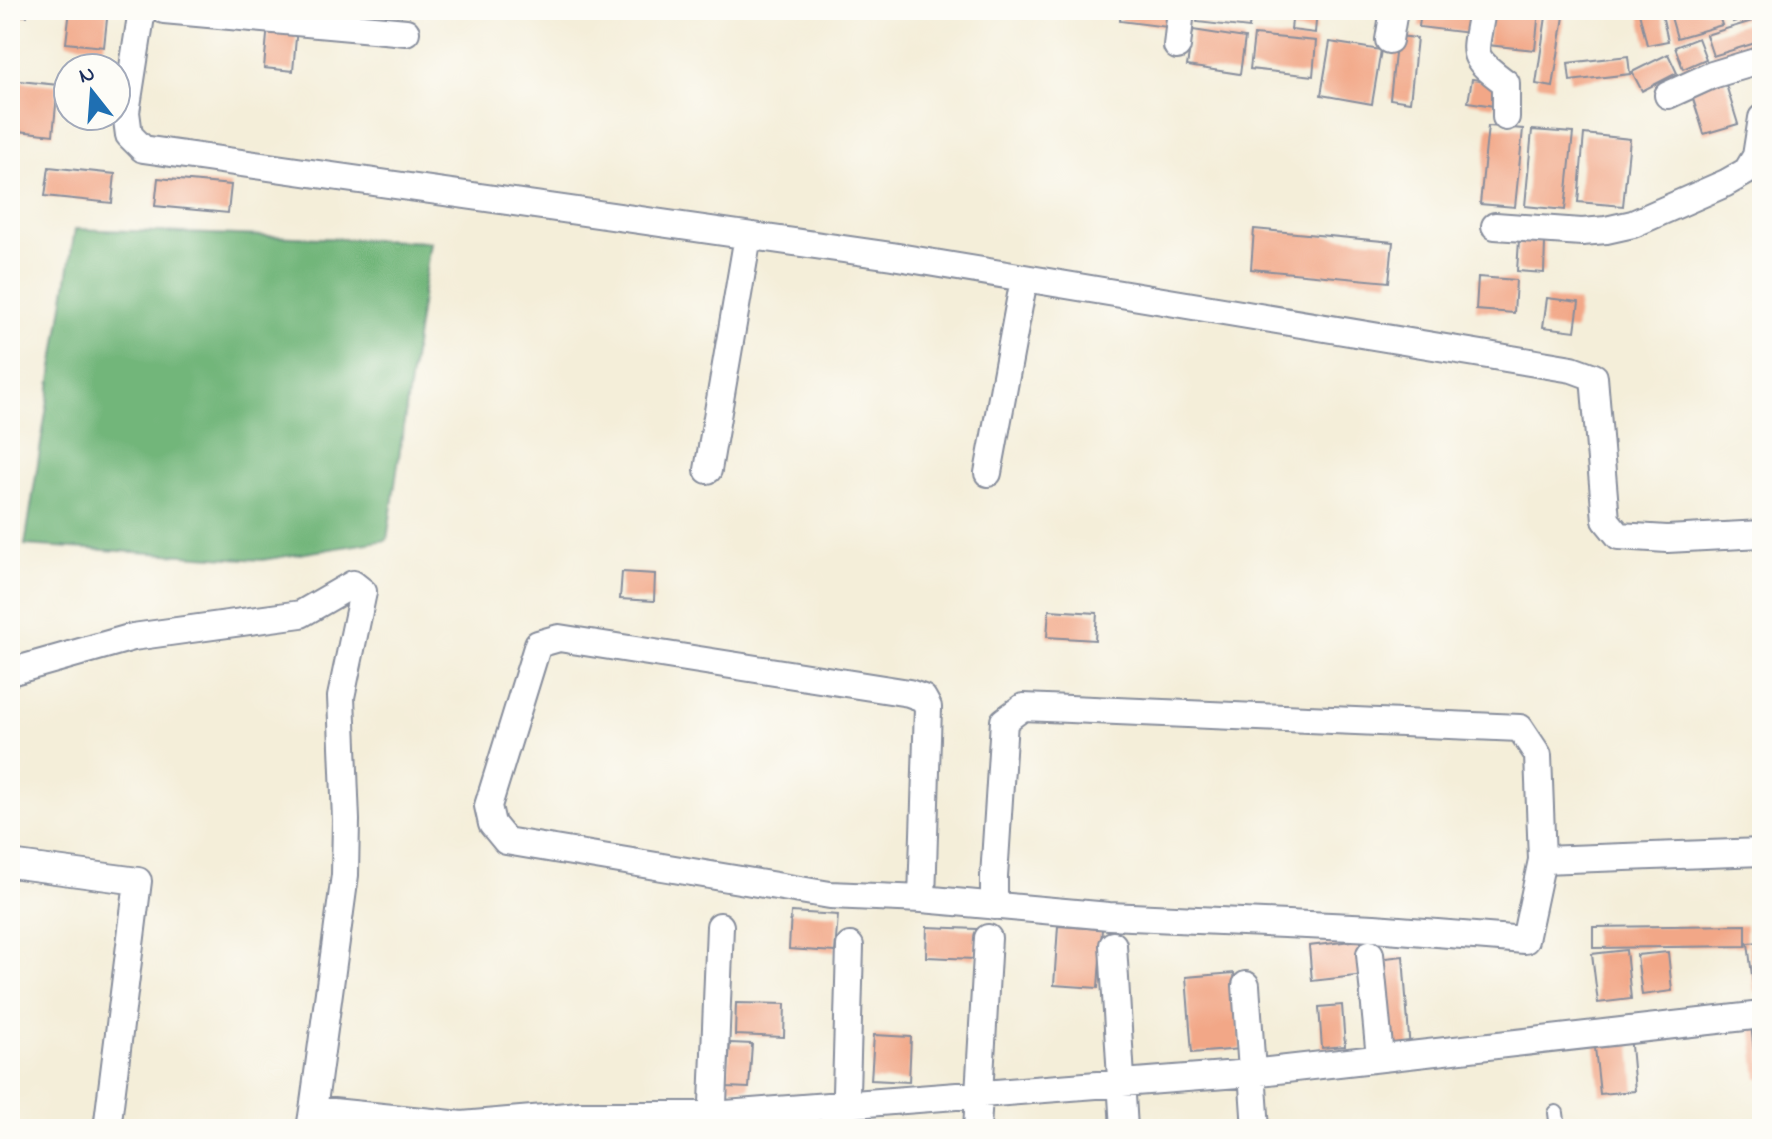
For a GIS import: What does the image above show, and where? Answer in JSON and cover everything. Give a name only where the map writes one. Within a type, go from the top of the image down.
[{"type":"street","points":[[142,10],[126,112],[129,135],[143,149],[748,236],[1572,369],[1594,377],[1606,520],[1619,536],[1667,539],[1762,534]]},
{"type":"street","points":[[164,10],[406,32]]},
{"type":"street","points":[[1177,46],[1181,10]]},
{"type":"street","points":[[1389,40],[1394,10]]},
{"type":"street","points":[[1482,10],[1475,52],[1479,62],[1506,83],[1506,117]]},
{"type":"street","points":[[1668,95],[1712,75],[1762,60]]},
{"type":"street","points":[[1495,226],[1582,232],[1633,224],[1747,171],[1756,156],[1762,118]]},
{"type":"street","points":[[708,470],[748,236]]},
{"type":"street","points":[[988,473],[1024,279]]},
{"type":"street","points":[[10,672],[133,637],[301,614],[353,584],[363,592],[341,697],[345,875],[312,1119],[476,1126],[713,1122],[845,1116],[978,1095],[1251,1073],[1762,1015]]},
{"type":"street","points":[[922,899],[928,707],[923,698],[909,693],[559,638],[538,644],[488,806],[492,824],[506,841],[830,895],[922,899],[994,906],[1109,916],[1374,928],[1525,940],[1542,860],[1538,755],[1520,728],[1023,707],[1004,721],[994,906]]},
{"type":"street","points":[[1542,860],[1762,852]]},
{"type":"street","points":[[10,864],[138,881],[107,1129]]},
{"type":"street","points":[[713,1122],[720,926]]},
{"type":"street","points":[[977,1129],[988,938]]},
{"type":"street","points":[[1113,945],[1124,1129]]},
{"type":"street","points":[[845,1116],[850,946]]},
{"type":"street","points":[[1370,954],[1380,1058]]},
{"type":"street","points":[[1246,985],[1256,1129]]},
{"type":"lane","points":[[1556,1113],[1558,1129]]},
{"type":"green space","points":[[75,229],[430,242],[387,540],[262,560],[25,545]]},
{"type":"building","points":[[10,10],[27,10],[27,16],[10,14]]},
{"type":"building","points":[[70,10],[108,10],[104,47],[66,43]]},
{"type":"building","points":[[961,10],[986,10],[985,16]]},
{"type":"building","points":[[995,10],[1027,10],[1026,18],[995,15]]},
{"type":"building","points":[[1121,10],[1169,10],[1167,27],[1120,21]]},
{"type":"building","points":[[1199,10],[1251,10],[1249,28],[1197,22]]},
{"type":"building","points":[[1293,10],[1317,10],[1315,33],[1291,30]]},
{"type":"building","points":[[1421,10],[1472,10],[1469,33],[1419,27]]},
{"type":"building","points":[[1492,10],[1539,10],[1535,50],[1488,45]]},
{"type":"building","points":[[1547,10],[1565,10],[1553,87],[1536,84]]},
{"type":"building","points":[[1661,10],[1668,41],[1647,45],[1639,12]]},
{"type":"building","points":[[1669,10],[1717,10],[1722,25],[1677,38]]},
{"type":"building","points":[[1729,10],[1762,10],[1762,13],[1733,22]]},
{"type":"building","points":[[1762,18],[1762,41],[1713,56],[1706,35]]},
{"type":"building","points":[[268,24],[297,27],[293,71],[264,68]]},
{"type":"building","points":[[1193,30],[1245,38],[1240,74],[1187,66]]},
{"type":"building","points":[[1254,35],[1316,41],[1313,76],[1250,69]]},
{"type":"building","points":[[1397,36],[1417,38],[1410,102],[1390,99]]},
{"type":"building","points":[[1698,38],[1706,59],[1683,69],[1675,47]]},
{"type":"building","points":[[1330,42],[1381,50],[1372,104],[1321,95]]},
{"type":"building","points":[[1668,54],[1677,73],[1642,91],[1632,72]]},
{"type":"building","points":[[1628,56],[1630,74],[1570,81],[1568,63]]},
{"type":"building","points":[[1723,75],[1738,124],[1704,134],[1689,86]]},
{"type":"building","points":[[1472,79],[1498,82],[1494,106],[1468,102]]},
{"type":"building","points":[[10,80],[52,84],[53,135],[10,130]]},
{"type":"building","points":[[1488,126],[1523,129],[1515,207],[1480,204]]},
{"type":"building","points":[[1532,130],[1573,133],[1565,210],[1525,206]]},
{"type":"building","points":[[1584,134],[1630,139],[1623,206],[1578,202]]},
{"type":"building","points":[[49,167],[115,174],[112,203],[45,196]]},
{"type":"building","points":[[158,178],[231,185],[228,213],[155,206]]},
{"type":"building","points":[[1254,229],[1393,242],[1389,282],[1251,269]]},
{"type":"building","points":[[1519,240],[1545,242],[1544,273],[1517,271]]},
{"type":"building","points":[[1478,277],[1516,280],[1514,313],[1476,310]]},
{"type":"building","points":[[1547,298],[1579,302],[1575,331],[1543,327]]},
{"type":"building","points":[[622,572],[655,574],[654,601],[620,599]]},
{"type":"building","points":[[1049,610],[1097,613],[1095,640],[1047,637]]},
{"type":"building","points":[[791,912],[838,915],[835,952],[789,949]]},
{"type":"building","points":[[1746,925],[1746,946],[1593,948],[1593,927]]},
{"type":"building","points":[[1058,926],[1102,929],[1098,988],[1054,985]]},
{"type":"building","points":[[927,927],[977,929],[975,959],[926,957]]},
{"type":"building","points":[[1360,940],[1364,975],[1312,981],[1309,946]]},
{"type":"building","points":[[1762,942],[1762,991],[1754,992],[1748,943]]},
{"type":"building","points":[[1626,950],[1631,999],[1598,1003],[1592,954]]},
{"type":"building","points":[[1668,952],[1672,991],[1642,995],[1637,955]]},
{"type":"building","points":[[1403,956],[1410,1051],[1385,1053],[1377,959]]},
{"type":"building","points":[[1234,973],[1241,1049],[1192,1053],[1186,977]]},
{"type":"building","points":[[736,1003],[785,1004],[784,1037],[735,1035]]},
{"type":"building","points":[[1342,1005],[1345,1046],[1322,1048],[1319,1007]]},
{"type":"building","points":[[1762,1023],[1762,1079],[1757,1079],[1751,1024]]},
{"type":"building","points":[[1630,1034],[1635,1091],[1600,1094],[1594,1038]]},
{"type":"building","points":[[874,1035],[911,1037],[909,1082],[871,1080]]},
{"type":"building","points":[[730,1043],[752,1044],[749,1088],[727,1087]]}]
